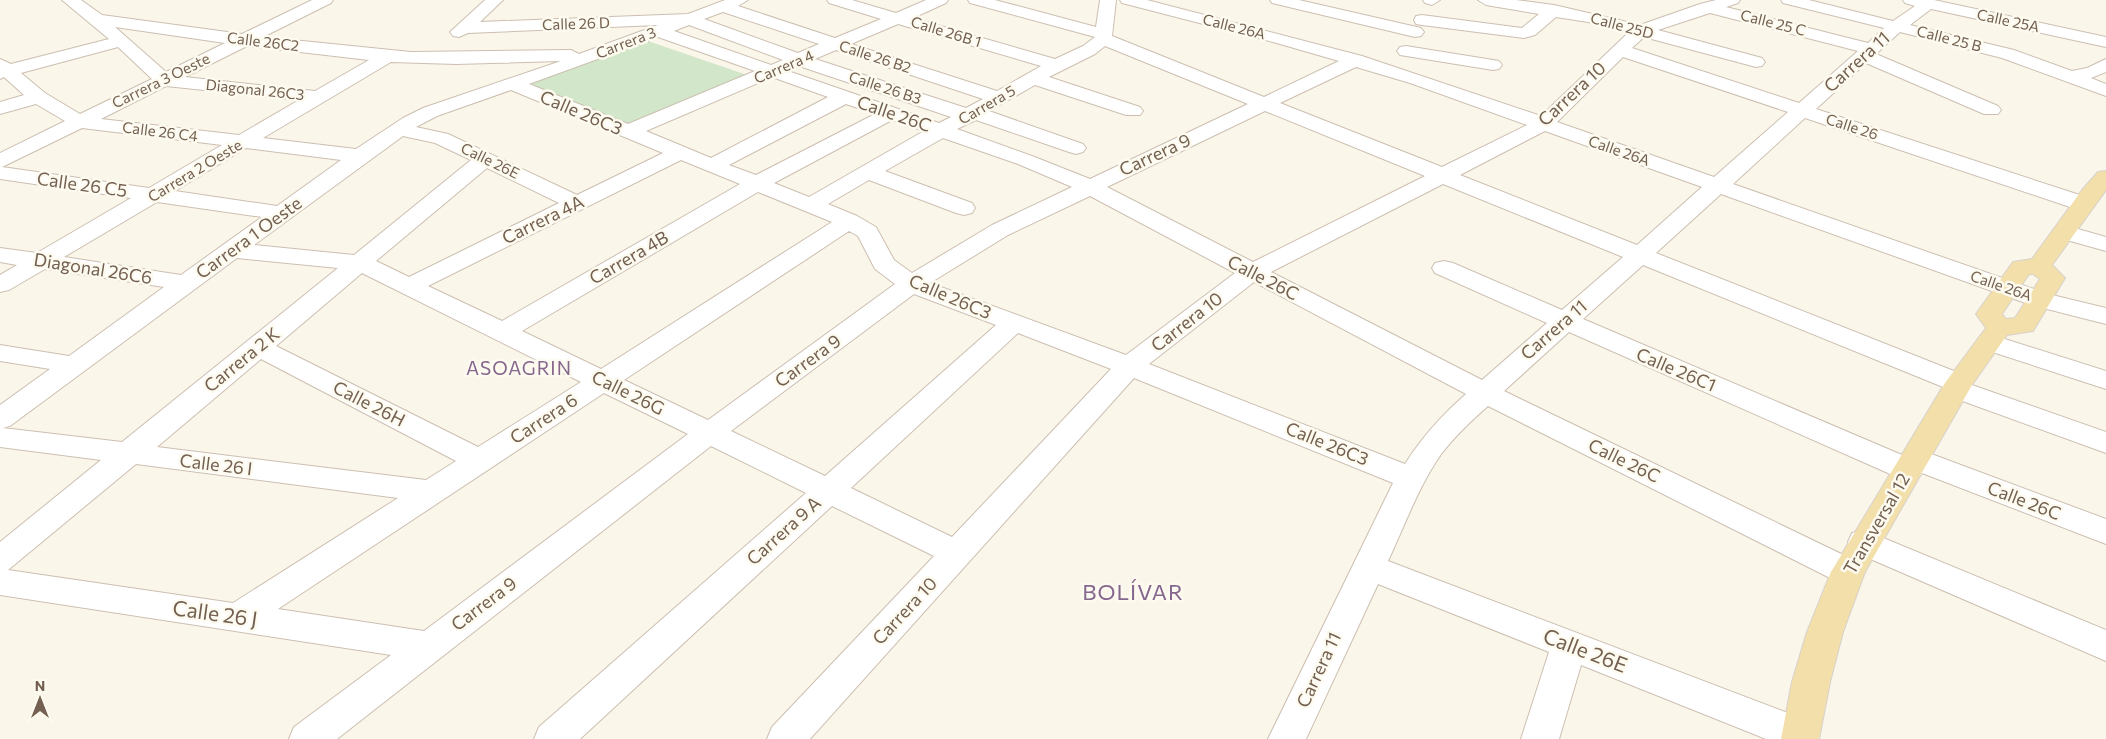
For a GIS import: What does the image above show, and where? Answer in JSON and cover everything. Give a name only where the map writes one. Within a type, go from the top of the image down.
[{"type":"main road","points":[[2039,266],[2084,204],[2105,179]]},
{"type":"main road","points":[[2039,266],[2053,278],[2024,326],[1994,335],[1989,314],[2022,267],[2039,266]]},
{"type":"main road","name":"Transversal 12","points":[[1800,737],[1811,682],[1825,632],[1848,572],[1958,386],[1994,335]]},
{"type":"street","points":[[70,0],[97,19],[164,80]]},
{"type":"street","name":"Carrera 3 Oeste","points":[[0,160],[80,122],[321,0]]},
{"type":"street","points":[[429,58],[495,0]]},
{"type":"street","name":"Carrera 3","points":[[512,84],[740,0]]},
{"type":"street","name":"Calle 26B 1","points":[[835,0],[1056,66]]},
{"type":"street","name":"Carrera 4","points":[[628,132],[940,0]]},
{"type":"street","points":[[976,0],[1103,36],[1263,104],[1640,254],[1958,386],[2106,443]]},
{"type":"street","points":[[1103,36],[1108,0]]},
{"type":"street","name":"Calle 26A","points":[[1128,0],[1356,60],[1544,124],[2040,300],[2106,316]]},
{"type":"street","points":[[1278,0],[1419,26],[1524,33],[1554,10]]},
{"type":"street","points":[[1396,73],[1432,0]]},
{"type":"street","name":"Calle 25D","points":[[1486,0],[1554,10],[1756,62]]},
{"type":"street","name":"Calle 25 B","points":[[1788,0],[2008,54],[2106,90]]},
{"type":"street","name":"Calle 25 C","points":[[1681,2],[1721,4],[1868,52],[1990,110]]},
{"type":"street","name":"Carrera 11","points":[[1287,739],[1411,478],[1431,447],[1453,421],[1483,392],[1803,111],[1897,26],[1919,2]]},
{"type":"street","name":"Calle 25A","points":[[1919,2],[2106,42]]},
{"type":"street","name":"Carrera 10","points":[[786,739],[1129,366],[1252,272],[1544,124],[1640,31],[1721,4]]},
{"type":"street","name":"Calle 26 B2","points":[[723,7],[999,98]]},
{"type":"street","name":"Calle 26C2","points":[[97,19],[244,40],[388,56],[429,58]]},
{"type":"street","name":"Calle 26 D","points":[[464,28],[688,19]]},
{"type":"street","name":"Calle 26 B3","points":[[688,19],[800,60],[1076,148]]},
{"type":"street","name":"Calle 26C","points":[[658,31],[1025,160],[1088,186],[1483,392],[1848,572]]},
{"type":"street","name":"Carrera 5","points":[[810,205],[944,131],[1034,78],[1089,50],[1103,36]]},
{"type":"street","points":[[3,69],[120,41]]},
{"type":"street","name":"Calle 26","points":[[1620,50],[2084,204]]},
{"type":"street","points":[[1406,51],[1493,65]]},
{"type":"street","points":[[429,58],[595,54]]},
{"type":"street","name":"Carrera 2 Oeste","points":[[0,285],[155,196],[388,56]]},
{"type":"street","name":"Carrera 9","points":[[308,739],[709,433],[911,284],[1000,230],[1088,186],[1356,60]]},
{"type":"street","points":[[2070,77],[2093,72],[2106,64]]},
{"type":"street","points":[[3,69],[38,97],[80,122]]},
{"type":"street","points":[[1034,78],[1133,111]]},
{"type":"street","name":"Diagonal 26C3","points":[[164,80],[319,97]]},
{"type":"street","name":"Carrera 1 Oeste","points":[[0,419],[399,129],[430,112],[512,84]]},
{"type":"street","name":"Calle 26C3","points":[[512,84],[849,221],[868,232],[884,264],[911,284],[1129,366],[1411,478]]},
{"type":"street","points":[[0,108],[38,97]]},
{"type":"street","points":[[711,166],[844,97]]},
{"type":"street","name":"Carrera 4B","points":[[502,332],[756,184],[891,113]]},
{"type":"street","name":"Calle 26 C4","points":[[80,122],[360,156]]},
{"type":"street","name":"Calle 26E","points":[[399,129],[431,134],[576,203]]},
{"type":"street","name":"Carrera 4A","points":[[408,287],[679,153]]},
{"type":"street","name":"Carrera 2 K","points":[[0,560],[485,159]]},
{"type":"street","name":"Calle 26 C5","points":[[0,173],[282,213]]},
{"type":"street","points":[[869,173],[964,208]]},
{"type":"street","name":"Carrera 6","points":[[240,618],[849,221]]},
{"type":"street","points":[[2064,232],[2106,244]]},
{"type":"street","name":"Calle 26G","points":[[232,250],[360,263],[957,553]]},
{"type":"street","name":"Diagonal 26C6","points":[[0,255],[187,283]]},
{"type":"street","name":"Calle 26C1","points":[[1444,268],[1564,322],[1911,464]]},
{"type":"street","name":"Carrera 9 A","points":[[553,739],[1014,323]]},
{"type":"street","points":[[1994,335],[2106,380]]},
{"type":"street","name":"Calle 26H","points":[[258,347],[480,461]]},
{"type":"street","points":[[0,353],[75,365]]},
{"type":"street","name":"Calle 26 I","points":[[0,437],[432,492]]},
{"type":"street","name":"Calle 26C","points":[[1911,464],[2106,532]]},
{"type":"street","points":[[1864,542],[2106,646]]},
{"type":"street","name":"Calle 26E","points":[[1369,567],[1569,644],[1800,737]]},
{"type":"street","name":"Calle 26 J","points":[[0,582],[430,646]]},
{"type":"street","points":[[1540,739],[1569,644]]},
{"type":"green space","points":[[642,39],[753,77],[627,129],[524,84]]},
{"type":"district","name":"ASOAGRIN","points":[[519,368]]},
{"type":"district","name":"BOLÍVAR","points":[[1133,592]]}]
